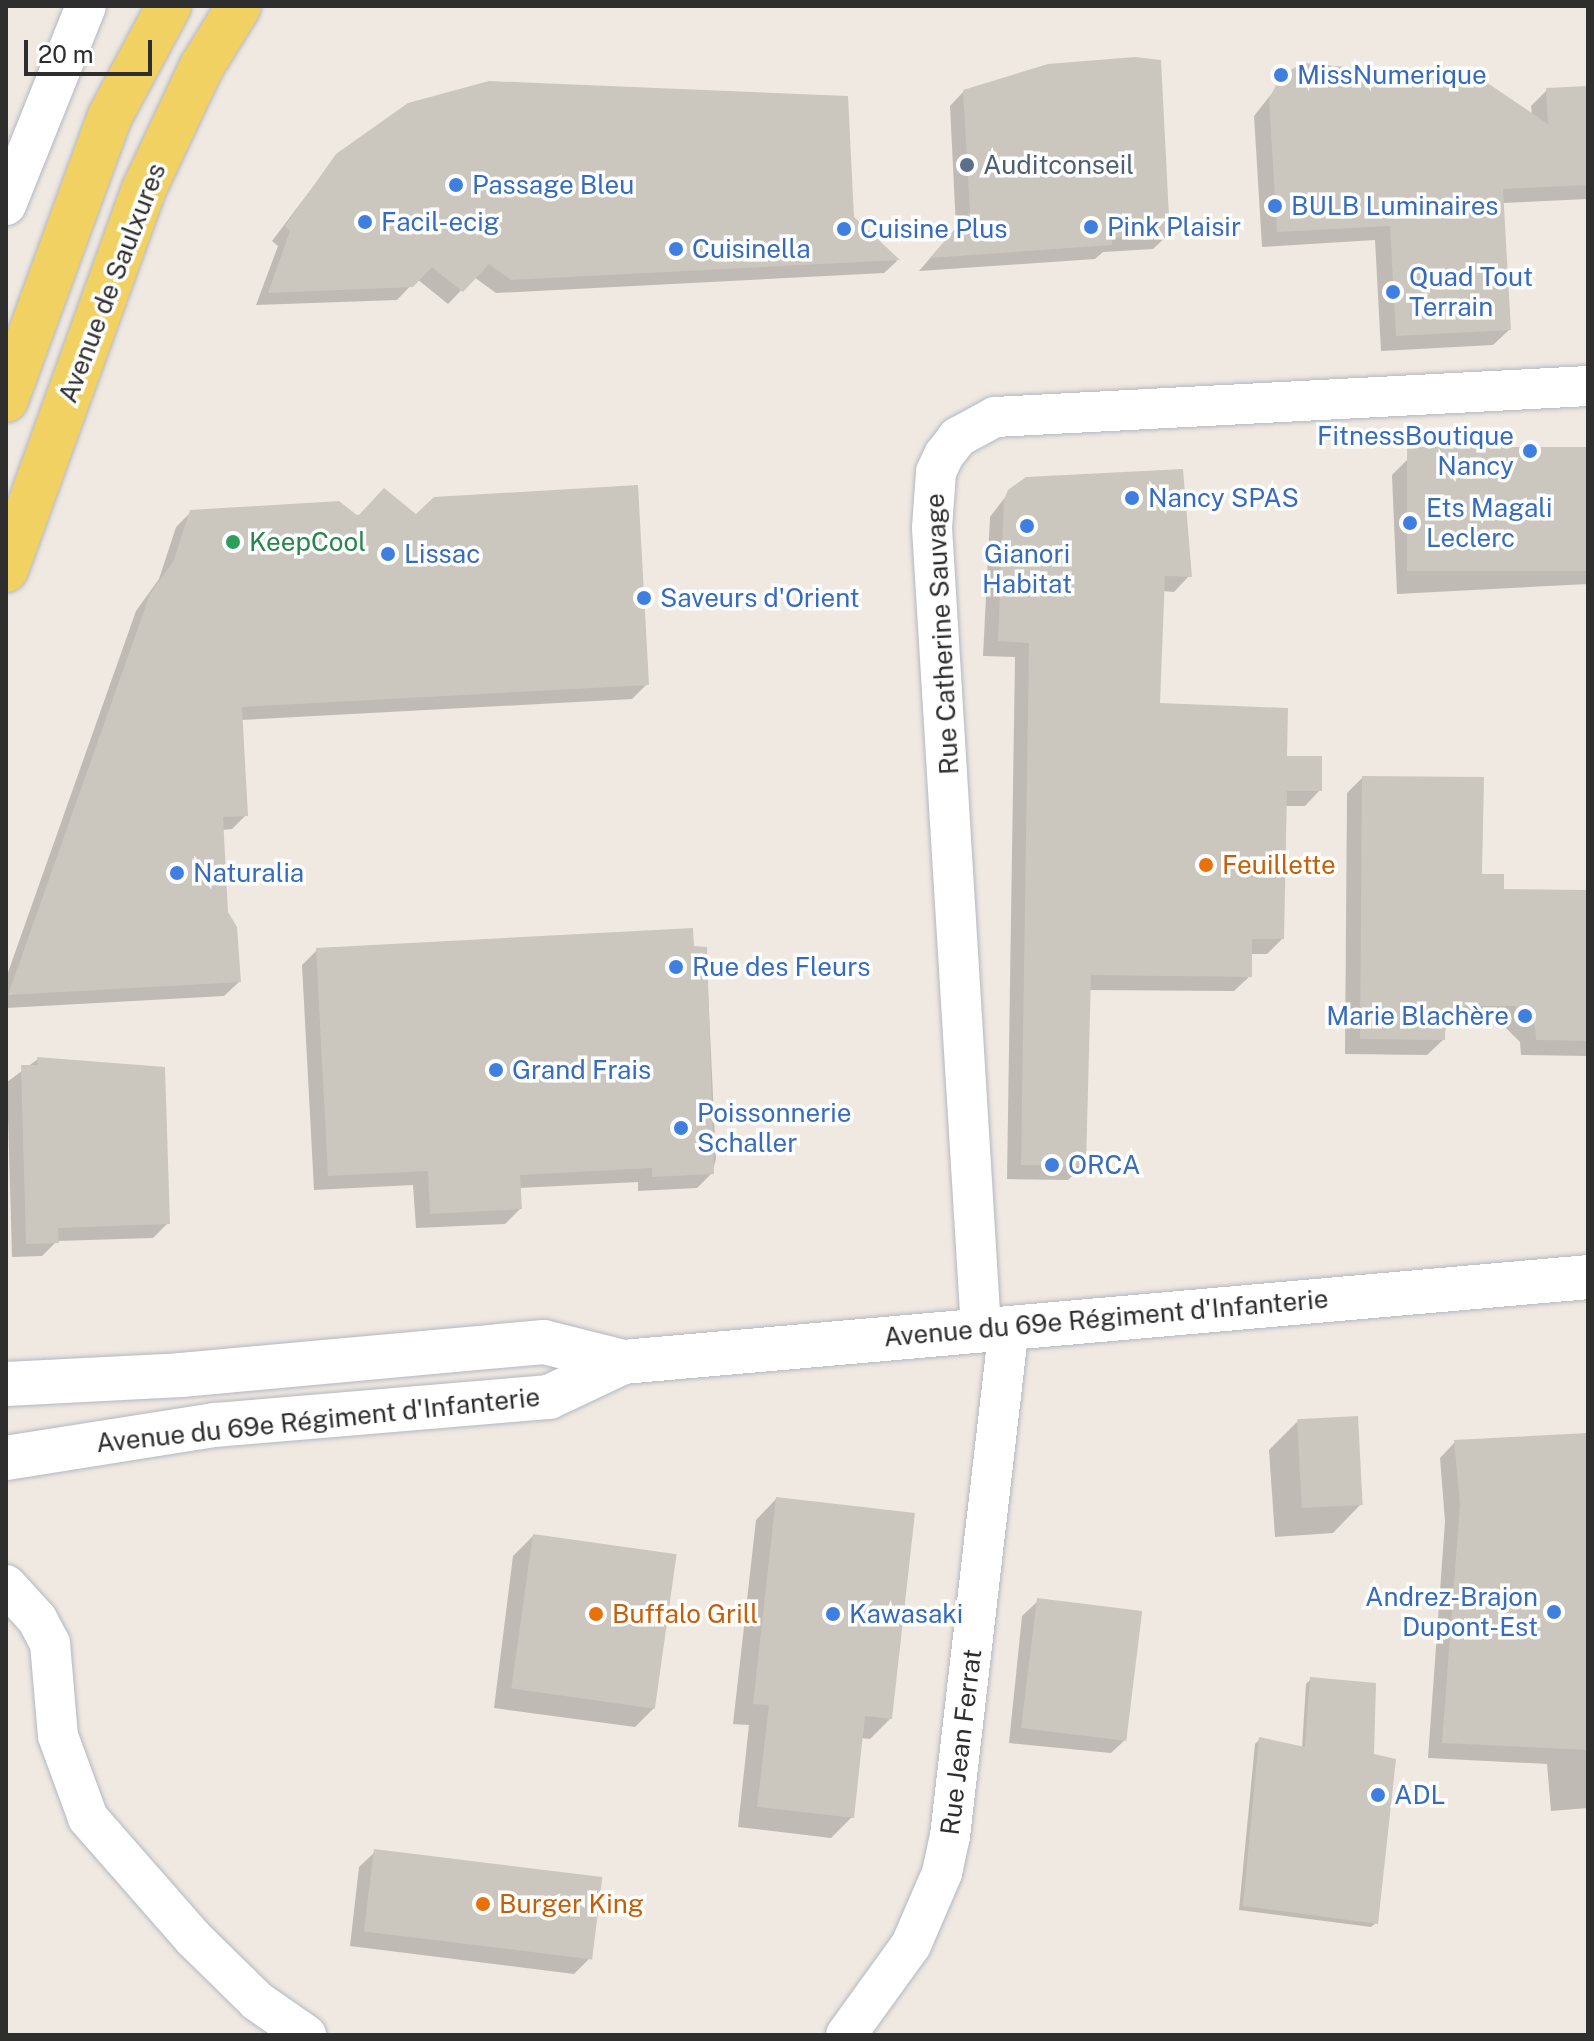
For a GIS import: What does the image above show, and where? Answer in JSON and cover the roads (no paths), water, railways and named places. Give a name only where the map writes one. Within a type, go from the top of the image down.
[{"type":"main road","points":[[6,400],[110,116],[169,6]]},
{"type":"main road","name":"Avenue de Saulxures","points":[[6,570],[144,189],[202,66],[239,6]]},
{"type":"street","points":[[6,205],[86,6]]},
{"type":"street","name":"Rue Catherine Sauvage","points":[[995,1328],[932,528],[936,472],[944,455],[958,437],[995,417],[1588,386]]},
{"type":"street","name":"Avenue du 69e Régiment d'Infanterie","points":[[6,1384],[133,1379],[544,1342],[623,1362],[1588,1277]]},
{"type":"street","name":"Rue Jean Ferrat","points":[[846,2035],[911,1945],[942,1873],[950,1836],[995,1328]]},
{"type":"street","name":"Avenue du 69e Régiment d'Infanterie","points":[[6,1458],[215,1425],[549,1397],[623,1362]]},
{"type":"street","points":[[6,1585],[37,1619],[50,1643],[58,1736],[88,1818],[193,1938],[257,2001],[306,2035]]},
{"type":"place","name":"MissNumerique","points":[[1281,75]]},
{"type":"place","name":"Auditconseil","points":[[967,165]]},
{"type":"place","name":"Passage Bleu","points":[[456,185]]},
{"type":"place","name":"BULB Luminaires","points":[[1275,206]]},
{"type":"place","name":"Facil-ecig","points":[[365,222]]},
{"type":"place","name":"Pink Plaisir","points":[[1091,227]]},
{"type":"place","name":"Cuisine Plus","points":[[844,229]]},
{"type":"place","name":"Cuisinella","points":[[676,249]]},
{"type":"place","name":"Quad Tout Terrain","points":[[1393,292]]},
{"type":"place","name":"FitnessBoutique Nancy","points":[[1530,451]]},
{"type":"place","name":"Nancy SPAS","points":[[1132,498]]},
{"type":"place","name":"Ets Magali Leclerc","points":[[1410,523]]},
{"type":"place","name":"Gianori Habitat","points":[[1027,526]]},
{"type":"place","name":"KeepCool","points":[[233,542]]},
{"type":"place","name":"Lissac","points":[[388,554]]},
{"type":"place","name":"Saveurs d'Orient","points":[[644,598]]},
{"type":"place","name":"Feuillette","points":[[1206,865]]},
{"type":"place","name":"Naturalia","points":[[177,873]]},
{"type":"place","name":"Rue des Fleurs","points":[[676,967]]},
{"type":"place","name":"Marie Blachère","points":[[1525,1016]]},
{"type":"place","name":"Grand Frais","points":[[496,1070]]},
{"type":"place","name":"Poissonnerie Schaller","points":[[681,1128]]},
{"type":"place","name":"ORCA","points":[[1052,1165]]},
{"type":"place","name":"Andrez-Brajon Dupont-Est","points":[[1554,1612]]},
{"type":"place","name":"Buffalo Grill","points":[[596,1614]]},
{"type":"place","name":"Kawasaki","points":[[833,1614]]},
{"type":"place","name":"ADL","points":[[1378,1795]]},
{"type":"place","name":"Burger King","points":[[483,1904]]}]
